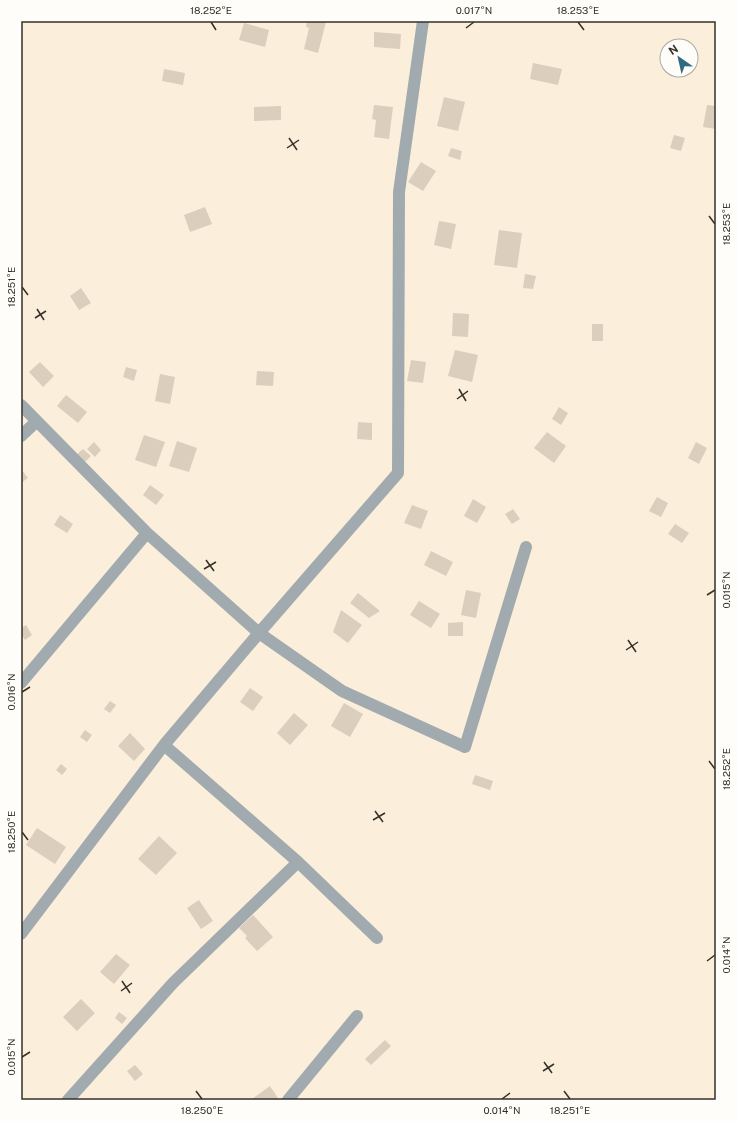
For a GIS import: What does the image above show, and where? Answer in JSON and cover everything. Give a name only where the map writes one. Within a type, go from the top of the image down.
[{"type":"street","points":[[21,934],[164,745],[398,473],[399,192],[423,21]]},
{"type":"street","points":[[21,405],[147,533],[259,633],[342,691],[465,747],[526,548]]},
{"type":"street","points":[[21,436],[37,421]]},
{"type":"street","points":[[21,683],[147,533]]},
{"type":"street","points":[[164,745],[298,862],[377,938]]},
{"type":"street","points":[[68,1100],[173,983],[298,862]]},
{"type":"street","points":[[288,1100],[357,1016]]},
{"type":"building","points":[[307,21],[326,22],[318,53],[304,49],[309,28],[306,27]]},
{"type":"building","points":[[244,23],[269,30],[265,47],[239,40]]},
{"type":"building","points":[[374,32],[401,34],[400,49],[374,47]]},
{"type":"building","points":[[533,63],[562,69],[558,85],[530,79]]},
{"type":"building","points":[[164,69],[185,73],[183,85],[162,81]]},
{"type":"building","points":[[444,97],[465,102],[458,131],[437,126]]},
{"type":"building","points":[[374,105],[393,107],[389,139],[374,137],[376,120],[372,119]]},
{"type":"building","points":[[707,105],[716,106],[716,129],[703,127]]},
{"type":"building","points":[[281,106],[281,120],[254,121],[254,107]]},
{"type":"building","points":[[674,135],[685,138],[681,151],[670,148]]},
{"type":"building","points":[[451,148],[462,151],[460,160],[448,156]]},
{"type":"building","points":[[421,162],[436,171],[423,191],[408,182]]},
{"type":"building","points":[[205,207],[212,224],[190,232],[184,215]]},
{"type":"building","points":[[439,221],[456,224],[451,249],[434,245]]},
{"type":"building","points":[[499,230],[522,233],[517,268],[494,265]]},
{"type":"building","points":[[525,274],[536,276],[533,289],[523,288]]},
{"type":"building","points":[[81,288],[91,303],[79,310],[70,296]]},
{"type":"building","points":[[453,313],[469,314],[468,337],[452,336]]},
{"type":"building","points":[[592,324],[603,324],[603,341],[592,341]]},
{"type":"building","points":[[455,350],[478,355],[472,382],[448,376]]},
{"type":"building","points":[[411,360],[426,362],[423,383],[407,381]]},
{"type":"building","points":[[40,362],[54,376],[43,387],[29,372]]},
{"type":"building","points":[[126,367],[137,370],[134,381],[123,377]]},
{"type":"building","points":[[257,371],[274,372],[273,386],[256,385]]},
{"type":"building","points":[[160,374],[175,377],[170,404],[155,401]]},
{"type":"building","points":[[66,395],[87,412],[78,423],[57,406]]},
{"type":"building","points":[[559,407],[568,413],[561,425],[552,419]]},
{"type":"building","points":[[358,422],[372,423],[372,440],[357,439]]},
{"type":"building","points":[[547,432],[566,446],[554,463],[534,448]]},
{"type":"building","points":[[144,435],[165,442],[156,467],[135,460]]},
{"type":"building","points":[[177,441],[197,448],[189,472],[169,466]]},
{"type":"building","points":[[94,442],[101,450],[95,457],[87,449]]},
{"type":"building","points":[[696,442],[707,448],[699,464],[688,458]]},
{"type":"building","points":[[83,449],[91,456],[84,463],[76,455]]},
{"type":"building","points":[[21,469],[28,478],[21,483]]},
{"type":"building","points":[[150,485],[164,495],[156,505],[143,495]]},
{"type":"building","points":[[657,497],[668,503],[661,517],[649,511]]},
{"type":"building","points":[[473,499],[486,507],[477,523],[464,516]]},
{"type":"building","points":[[412,505],[428,511],[421,529],[404,523]]},
{"type":"building","points":[[513,509],[520,519],[512,524],[505,514]]},
{"type":"building","points":[[60,515],[73,524],[67,533],[54,525]]},
{"type":"building","points":[[675,524],[689,533],[682,543],[668,534]]},
{"type":"building","points":[[431,551],[453,562],[446,576],[424,565]]},
{"type":"building","points":[[466,590],[481,593],[476,618],[461,615]]},
{"type":"building","points":[[358,593],[380,611],[369,618],[350,603]]},
{"type":"building","points":[[419,601],[440,614],[431,628],[410,615]]},
{"type":"building","points":[[341,610],[362,625],[348,643],[333,632]]},
{"type":"building","points":[[463,622],[463,636],[448,636],[448,623]]},
{"type":"building","points":[[26,625],[32,635],[25,640],[21,634],[21,628]]},
{"type":"building","points":[[250,688],[263,697],[253,711],[240,702]]},
{"type":"building","points":[[110,701],[116,705],[110,713],[104,709]]},
{"type":"building","points":[[344,703],[363,714],[350,737],[331,726]]},
{"type":"building","points":[[294,713],[308,725],[290,745],[277,733]]},
{"type":"building","points":[[85,730],[92,735],[87,742],[80,737]]},
{"type":"building","points":[[130,733],[145,749],[134,761],[118,746]]},
{"type":"building","points":[[61,764],[67,769],[62,775],[56,770]]},
{"type":"building","points":[[475,775],[493,781],[490,790],[472,784]]},
{"type":"building","points":[[37,828],[66,847],[55,864],[26,845]]},
{"type":"building","points":[[159,836],[177,853],[156,875],[138,859]]},
{"type":"building","points":[[199,900],[213,921],[201,929],[187,908]]},
{"type":"building","points":[[253,915],[273,937],[257,951],[245,938],[247,936],[239,928]]},
{"type":"building","points":[[116,954],[130,965],[114,984],[100,972]]},
{"type":"building","points":[[81,999],[95,1013],[77,1031],[63,1017]]},
{"type":"building","points":[[119,1012],[127,1018],[122,1024],[115,1018]]},
{"type":"building","points":[[385,1040],[391,1046],[371,1065],[365,1059]]},
{"type":"building","points":[[135,1065],[143,1074],[135,1081],[127,1071]]},
{"type":"building","points":[[270,1086],[278,1098],[276,1100],[252,1100],[252,1099]]}]
